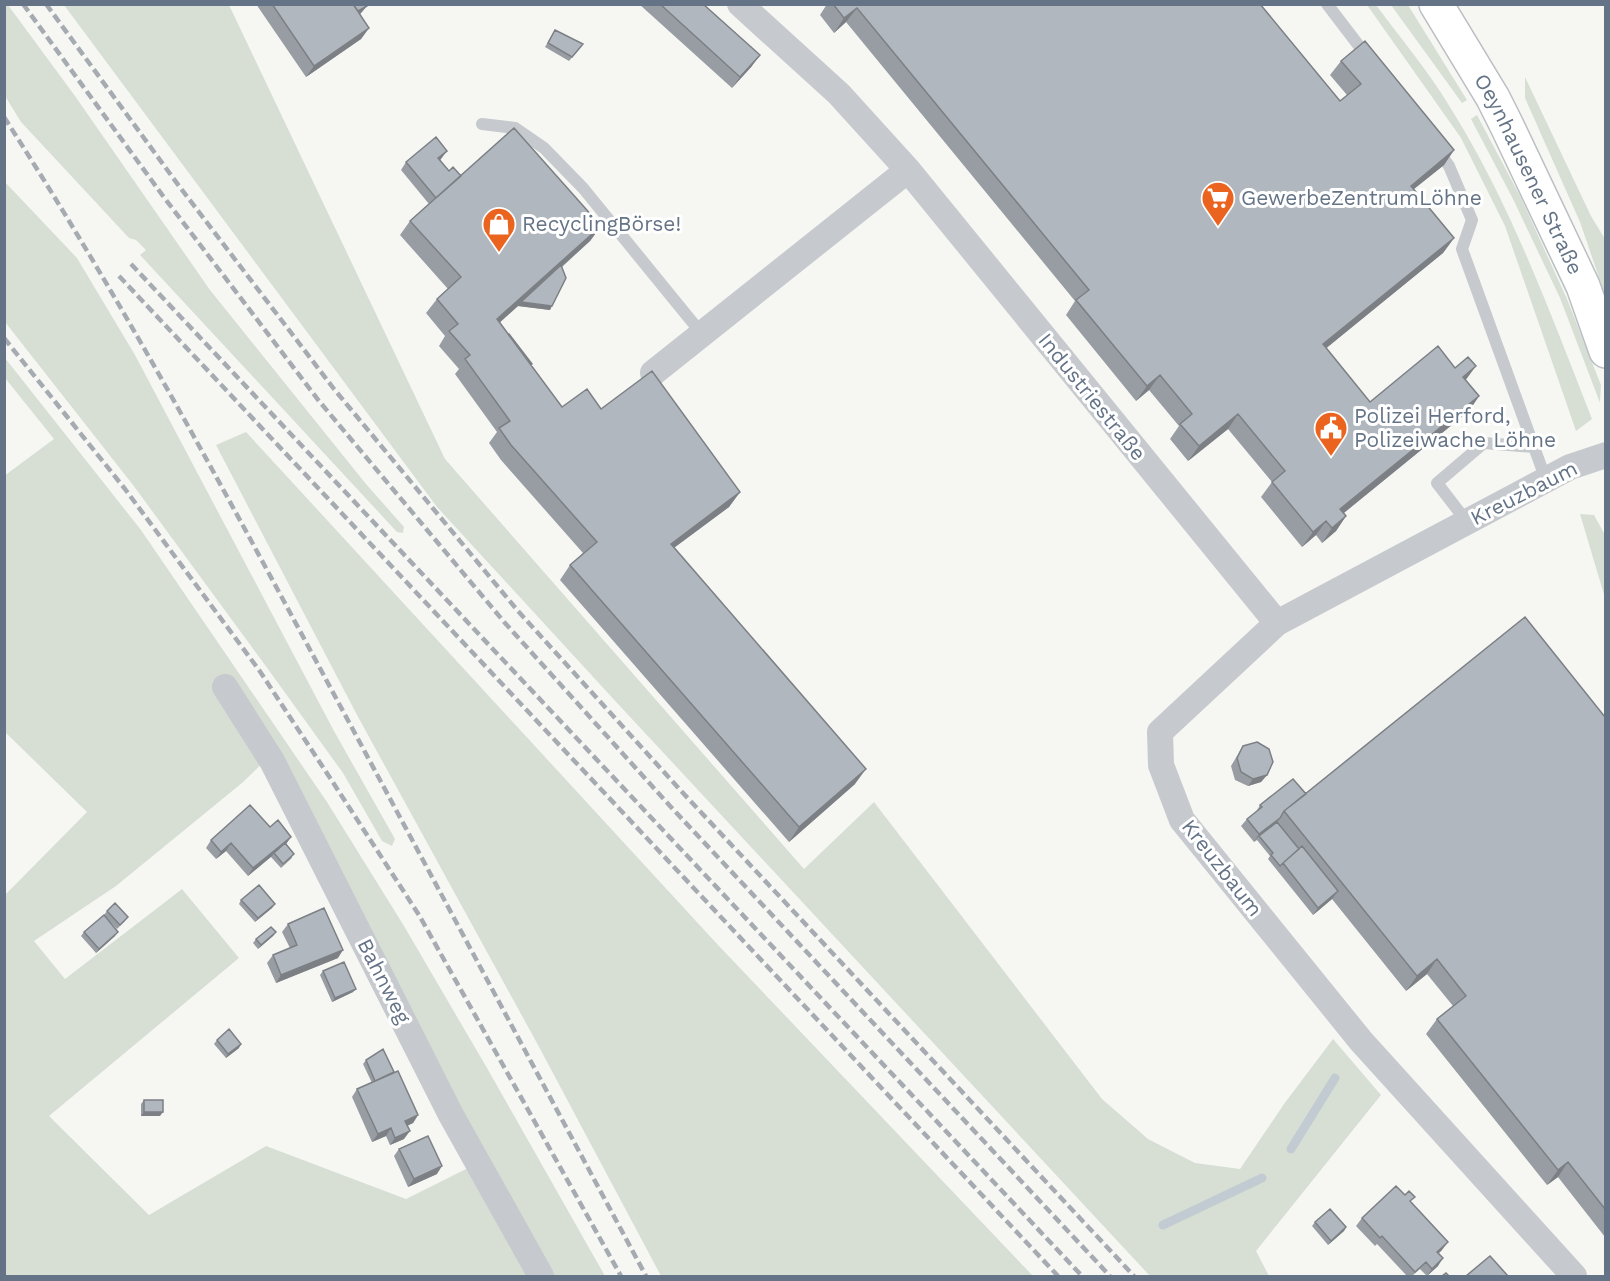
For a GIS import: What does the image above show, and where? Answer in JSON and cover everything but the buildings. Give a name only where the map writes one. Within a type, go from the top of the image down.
[{"type":"main road","name":"Oeynhausener Straße","points":[[1443,7],[1507,126],[1582,286],[1605,351]]},
{"type":"street","name":"Industriestraße","points":[[740,4],[839,94],[908,171],[1277,623]]},
{"type":"street","points":[[653,373],[908,171]]},
{"type":"street","name":"Kreuzbaum","points":[[1574,1276],[1361,1041],[1182,820],[1161,765],[1160,732],[1277,623],[1570,467],[1605,455]]},
{"type":"street","name":"Bahnweg","points":[[225,687],[272,761],[451,1115],[541,1276]]},
{"type":"lane","points":[[1327,4],[1376,68]]},
{"type":"lane","points":[[482,124],[515,128],[544,148],[583,188],[702,334]]},
{"type":"lane","points":[[1429,139],[1449,166],[1472,220],[1462,249],[1546,480]]},
{"type":"lane","points":[[1467,522],[1437,483],[1484,443],[1534,447]]},
{"type":"shaded area","points":[[4,5],[8,5],[75,96],[210,290],[366,484],[404,527],[403,533],[397,532],[140,255],[146,250],[136,240],[129,238],[21,122],[5,96]]},
{"type":"shaded area","points":[[64,5],[229,5],[445,459],[804,869],[874,802],[1102,1099],[1148,1139],[1195,1163],[1240,1169],[1284,1104],[1333,1039],[1381,1095],[1256,1251],[1269,1276],[1150,1276],[437,507]]},
{"type":"shaded area","points":[[1367,5],[1376,5],[1416,57],[1453,112],[1494,185],[1529,262],[1592,419],[1576,431],[1505,226],[1461,138]]},
{"type":"shaded area","points":[[1391,5],[1408,5],[1467,100],[1462,103]]},
{"type":"shaded area","points":[[1525,77],[1591,216],[1605,239],[1605,295],[1580,222],[1525,98]]},
{"type":"shaded area","points":[[1477,115],[1521,198],[1567,299],[1601,385],[1600,403],[1560,298],[1513,199],[1471,119]]},
{"type":"shaded area","points":[[4,181],[77,258],[135,355],[334,731],[395,839],[392,846],[382,841],[343,773],[133,485],[5,322]]},
{"type":"shaded area","points":[[5,358],[141,530],[327,802],[404,926],[605,1276],[554,1276],[486,1156],[273,753],[242,783],[116,886],[34,941],[65,979],[182,889],[239,958],[49,1116],[149,1215],[266,1146],[406,1199],[470,1167],[532,1276],[5,1276],[5,895],[87,812],[5,732],[4,476],[54,439],[5,378]]},
{"type":"shaded area","points":[[246,432],[718,945],[1033,1276],[661,1276],[538,1045],[357,715],[216,445]]},
{"type":"shaded area","points":[[1580,514],[1594,515],[1605,535],[1605,598]]},
{"type":"waterway","points":[[1291,1149],[1335,1078]]},
{"type":"waterway","points":[[1163,1225],[1262,1178]]},
{"type":"railway","points":[[23,4],[163,196],[319,401],[505,623],[670,806],[1110,1276]]},
{"type":"railway","points":[[46,4],[179,186],[334,389],[518,611],[683,793],[1134,1276]]},
{"type":"railway","points":[[4,117],[129,322],[208,461],[646,1276]]},
{"type":"railway","points":[[131,264],[1082,1276]]},
{"type":"railway","points":[[119,276],[1058,1276]]},
{"type":"railway","points":[[4,338],[125,489],[259,670],[334,784],[419,915],[621,1276]]},
{"type":"place","name":"GewerbeZentrumLöhne","points":[[1218,227]]},
{"type":"place","name":"RecyclingBörse!","points":[[499,253]]},
{"type":"place","name":"Polizei Herford, Polizeiwache Löhne","points":[[1331,457]]}]
